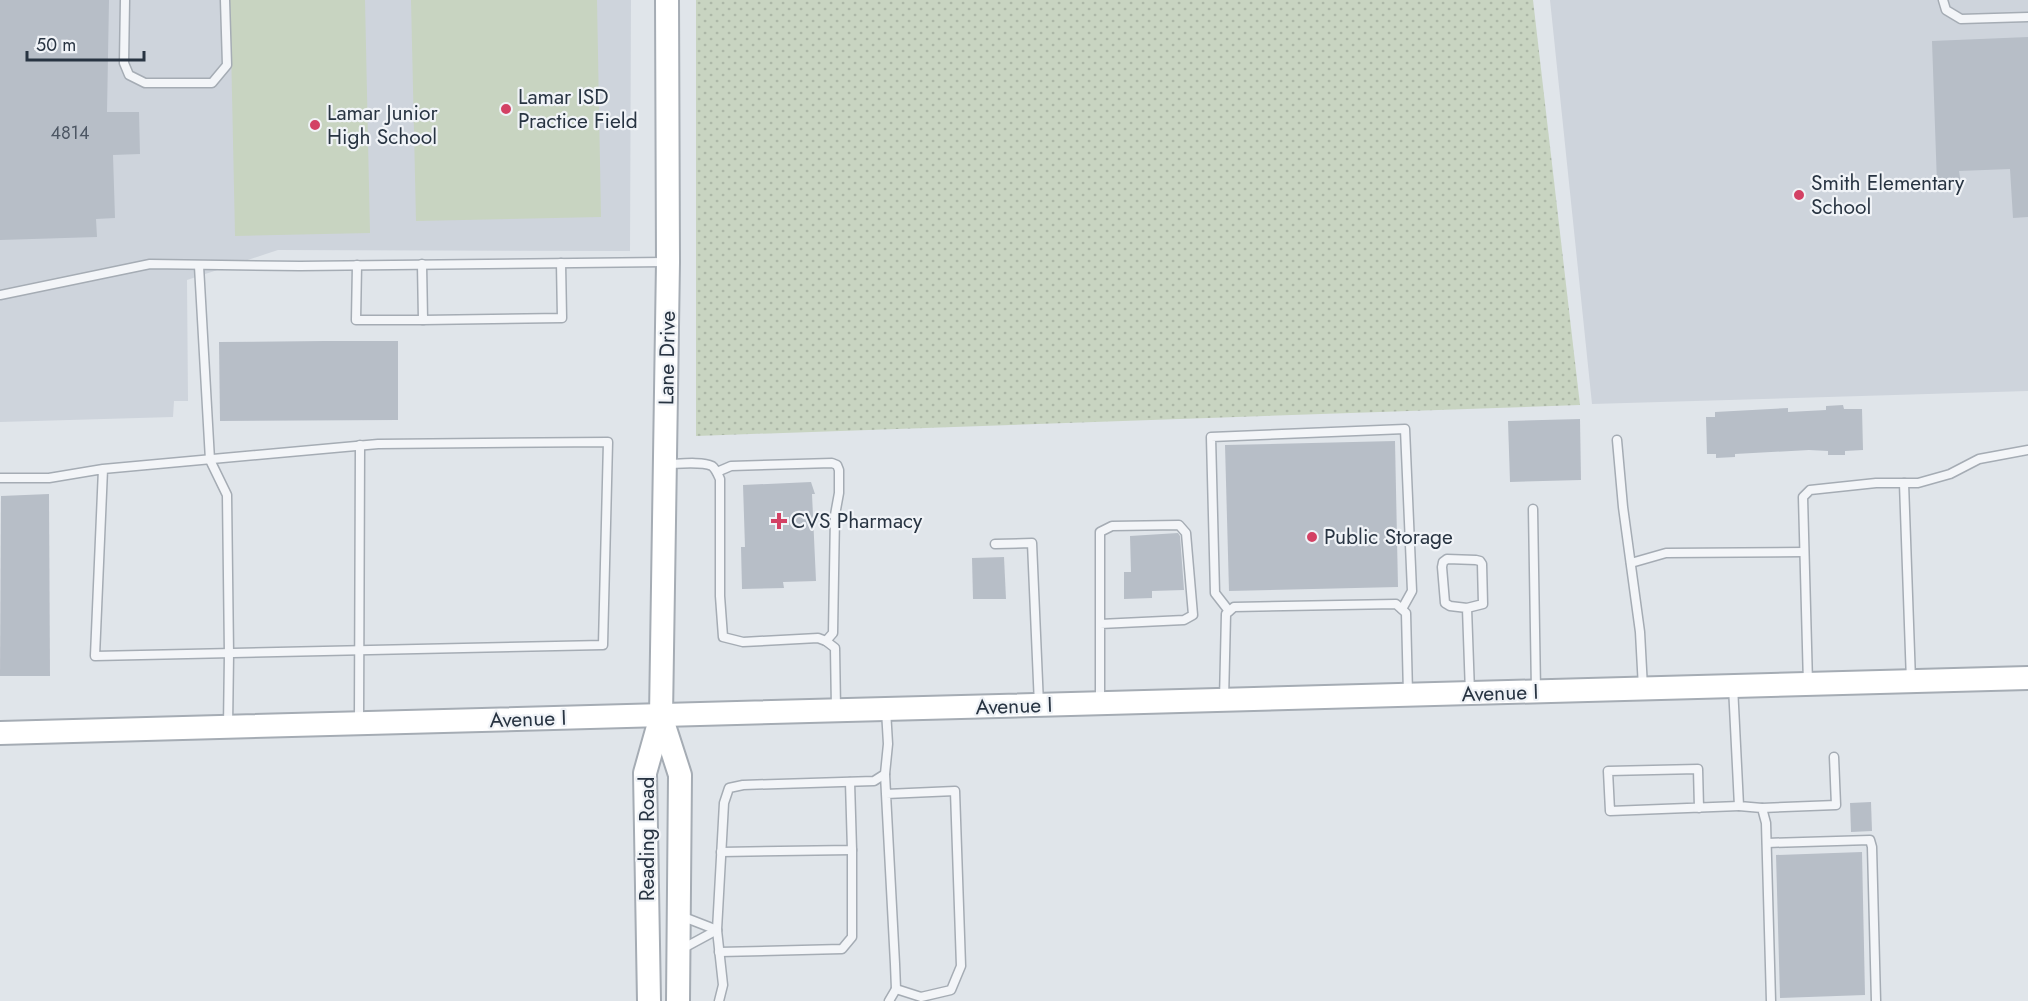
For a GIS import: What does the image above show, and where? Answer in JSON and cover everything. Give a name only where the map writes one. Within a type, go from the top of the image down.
[{"type":"main road","name":"Lane Drive","points":[[661,716],[668,262],[667,0]]},
{"type":"main road","name":"Avenue I","points":[[0,733],[2028,678]]},
{"type":"main road","name":"Reading Road","points":[[661,716],[680,775],[678,1001]]},
{"type":"main road","name":"Reading Road","points":[[649,1001],[645,773],[661,716]]},
{"type":"lane","points":[[125,0],[124,63],[129,75],[145,83],[212,82],[221,74],[227,65],[225,0]]},
{"type":"lane","points":[[1943,0],[1946,10],[1961,19],[2028,16]]},
{"type":"lane","points":[[0,295],[150,264],[199,266],[668,262]]},
{"type":"lane","points":[[357,265],[356,320],[423,320],[562,318],[561,263]]},
{"type":"lane","points":[[422,264],[423,320]]},
{"type":"lane","points":[[199,266],[210,460],[226,495],[230,654],[228,727]]},
{"type":"lane","points":[[1229,611],[1215,593],[1211,437],[1405,429],[1412,591],[1402,609]]},
{"type":"lane","points":[[1617,440],[1640,632],[1643,688]]},
{"type":"lane","points":[[0,478],[50,478],[103,469],[360,445],[608,442],[603,645],[95,656],[103,469]]},
{"type":"lane","points":[[359,724],[360,445]]},
{"type":"lane","points":[[1808,684],[1803,496],[1810,490],[1876,483],[1918,483],[1950,474],[1979,459],[2028,450]]},
{"type":"lane","points":[[717,472],[731,466],[832,463],[837,465],[840,494],[835,515],[833,633],[826,641]]},
{"type":"lane","points":[[665,464],[712,466],[720,479],[720,596],[723,637],[742,642],[818,638],[826,641],[834,648],[836,711]]},
{"type":"lane","points":[[1904,483],[1911,681]]},
{"type":"lane","points":[[1533,509],[1536,692]]},
{"type":"lane","points":[[1100,624],[1184,620],[1193,615],[1186,533],[1179,525],[1112,526],[1100,532],[1100,624],[1100,704]]},
{"type":"lane","points":[[995,544],[1032,543],[1039,705]]},
{"type":"lane","points":[[1631,563],[1666,553],[1804,552]]},
{"type":"lane","points":[[1447,559],[1476,560],[1482,564],[1483,604],[1467,608],[1450,606],[1445,603],[1442,567],[1443,562],[1447,559]]},
{"type":"lane","points":[[1224,700],[1227,614],[1234,607],[1396,604],[1406,613],[1408,695]]},
{"type":"lane","points":[[1467,608],[1470,693]]},
{"type":"lane","points":[[1733,686],[1739,806]]},
{"type":"lane","points":[[886,710],[888,744],[885,774],[896,989],[889,1001]]},
{"type":"lane","points":[[1699,808],[1698,769],[1608,771],[1610,810],[1836,805],[1834,757]]},
{"type":"lane","points":[[719,1001],[723,986],[717,930],[724,803],[729,788],[743,785],[874,781],[885,774]]},
{"type":"lane","points":[[719,952],[842,949],[852,937],[850,782]]},
{"type":"lane","points":[[886,794],[955,791],[961,966],[951,990],[921,997],[896,989]]},
{"type":"lane","points":[[1762,808],[1766,823],[1767,843],[1771,1001]]},
{"type":"lane","points":[[1767,843],[1870,840],[1876,1001]]},
{"type":"lane","points":[[721,852],[852,849]]},
{"type":"lane","points":[[679,915],[717,930]]},
{"type":"lane","points":[[678,951],[717,930]]},
{"type":"shaded area","name":"Lamar Junior High School","points":[[0,0],[631,0],[630,251],[278,250],[187,280],[188,401],[174,401],[173,417],[0,422]]},
{"type":"shaded area","name":"Smith Elementary School","points":[[1550,0],[2028,0],[2028,391],[1592,404]]},
{"type":"green space","points":[[230,0],[365,0],[370,233],[235,236]]},
{"type":"green space","name":"Lamar ISD Practice Field","points":[[411,0],[597,0],[601,217],[416,221]]},
{"type":"green space","points":[[696,0],[1533,0],[1580,405],[696,436]]},
{"type":"building","points":[[0,0],[109,0],[107,112],[139,112],[140,154],[113,155],[115,218],[96,219],[97,237],[0,240]]},
{"type":"building","points":[[2028,37],[2028,217],[2013,218],[2010,169],[1959,171],[1961,184],[1937,184],[1932,41]]},
{"type":"building","points":[[398,341],[398,420],[220,421],[219,342]]},
{"type":"building","points":[[1843,405],[1844,409],[1862,409],[1863,450],[1845,451],[1845,455],[1828,455],[1828,451],[1809,450],[1735,454],[1735,457],[1716,458],[1716,454],[1707,454],[1706,417],[1715,417],[1715,412],[1788,408],[1788,412],[1826,410],[1826,406]]},
{"type":"building","points":[[1580,419],[1581,480],[1510,482],[1508,421]]},
{"type":"building","points":[[1395,441],[1398,587],[1229,591],[1225,445]]},
{"type":"building","name":"CVS Pharmacy","points":[[811,482],[815,494],[812,494],[816,581],[783,582],[784,588],[742,589],[741,547],[745,547],[743,485]]},
{"type":"building","points":[[49,494],[50,676],[0,676],[1,496]]},
{"type":"building","points":[[1178,533],[1184,590],[1152,591],[1152,598],[1124,599],[1124,572],[1131,572],[1130,536]]},
{"type":"building","points":[[1004,557],[1006,599],[973,599],[972,558]]},
{"type":"building","points":[[1871,802],[1872,831],[1851,832],[1850,803]]},
{"type":"building","points":[[1862,852],[1865,995],[1780,998],[1776,855]]},
{"type":"place","name":"Lamar ISD Practice Field","points":[[506,109]]},
{"type":"place","name":"Lamar Junior High School","points":[[315,125]]},
{"type":"place","name":"Smith Elementary School","points":[[1799,195]]},
{"type":"place","name":"CVS Pharmacy","points":[[779,521]]},
{"type":"place","name":"Public Storage","points":[[1312,537]]}]
